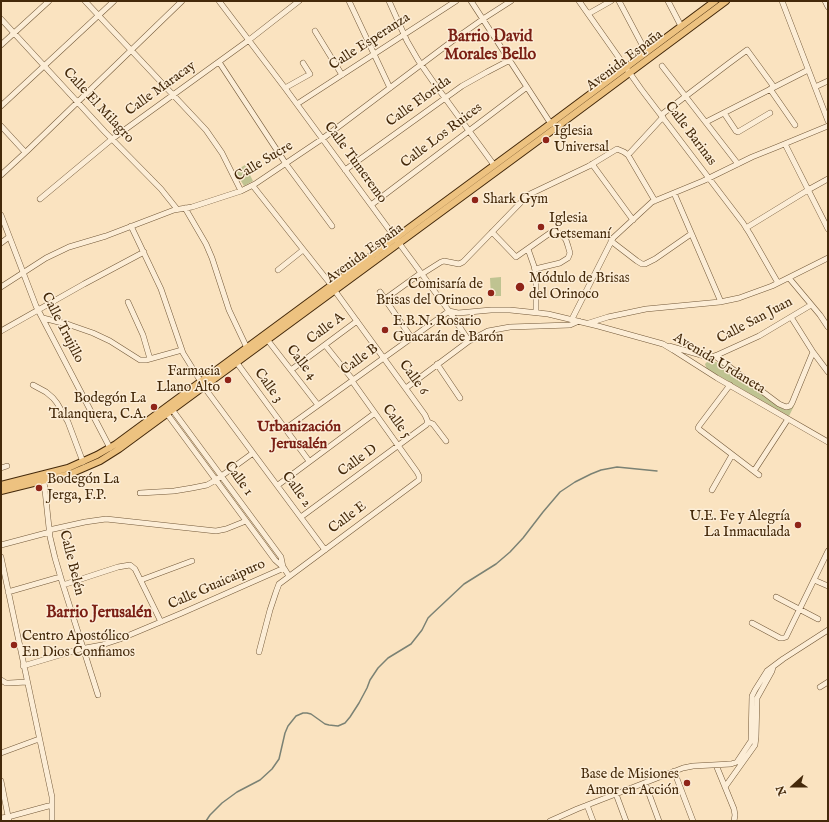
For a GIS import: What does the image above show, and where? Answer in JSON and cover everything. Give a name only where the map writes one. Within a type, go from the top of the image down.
[{"type":"main road","name":"Avenida España","points":[[202,385],[237,363],[266,338],[627,70],[646,52],[715,1]]},
{"type":"main road","name":"Avenida España","points":[[397,241],[494,165],[726,1]]},
{"type":"main road","name":"Avenida España","points":[[1,491],[78,471],[106,458],[202,385],[247,348],[266,338]]},
{"type":"main road","name":"Avenida España","points":[[1,485],[58,471],[83,462],[110,448],[168,410]]},
{"type":"street","points":[[1,45],[49,1]]},
{"type":"street","points":[[85,1],[203,126],[222,153],[241,191]]},
{"type":"street","points":[[1,106],[114,1]]},
{"type":"street","points":[[1,175],[182,1]]},
{"type":"street","name":"Calle Tumeremo","points":[[219,1],[286,88],[421,274],[449,310],[469,340]]},
{"type":"street","name":"Calle Maracay","points":[[40,199],[112,139],[249,40],[299,1]]},
{"type":"street","points":[[349,1],[390,88]]},
{"type":"street","points":[[390,1],[404,34],[422,65],[494,165]]},
{"type":"street","name":"Calle Esperanza","points":[[297,104],[456,1]]},
{"type":"street","points":[[471,1],[551,124]]},
{"type":"street","name":"Calle Sucre","points":[[1,287],[46,258],[74,245],[106,236],[177,209],[192,207],[253,186],[322,139],[483,19],[511,1]]},
{"type":"street","name":"Calle Barinas","points":[[579,1],[627,70],[746,228],[760,250],[778,284]]},
{"type":"street","points":[[588,14],[611,1]]},
{"type":"street","points":[[619,1],[646,52]]},
{"type":"street","points":[[668,1],[681,26]]},
{"type":"street","points":[[782,1],[828,121]]},
{"type":"street","points":[[825,1],[828,7]]},
{"type":"street","name":"Calle El Milagro","points":[[1,19],[77,102],[161,189],[177,209]]},
{"type":"street","points":[[315,31],[342,75]]},
{"type":"street","points":[[628,155],[662,116],[747,50],[795,125]]},
{"type":"street","name":"Calle Florida","points":[[345,170],[462,86],[476,77],[510,60]]},
{"type":"street","points":[[219,62],[286,164],[332,226]]},
{"type":"street","points":[[286,88],[310,74],[303,63]]},
{"type":"street","points":[[662,66],[738,164]]},
{"type":"street","points":[[706,122],[808,70]]},
{"type":"street","points":[[815,87],[828,81]]},
{"type":"street","name":"Calle Los Ruices","points":[[371,205],[527,87]]},
{"type":"street","points":[[724,112],[738,132],[770,113]]},
{"type":"street","points":[[1,126],[25,152]]},
{"type":"street","points":[[572,319],[611,241],[652,202],[709,178],[752,157],[828,126]]},
{"type":"street","points":[[785,144],[828,229]]},
{"type":"street","points":[[385,299],[442,261],[457,264],[461,263],[531,193],[592,164],[617,149],[628,155],[655,201]]},
{"type":"street","points":[[592,164],[633,220]]},
{"type":"street","points":[[746,228],[828,179]]},
{"type":"street","points":[[253,186],[333,288]]},
{"type":"street","points":[[674,193],[721,302]]},
{"type":"street","points":[[185,208],[206,244],[229,310],[247,348]]},
{"type":"street","name":"Calle Trujillo","points":[[1,215],[38,310],[110,448]]},
{"type":"street","name":"Calle 2","points":[[131,226],[162,288],[182,350],[202,385],[325,550]]},
{"type":"street","points":[[492,232],[516,257],[528,250],[550,232],[558,232],[562,235],[568,246],[570,256],[568,259],[535,270]]},
{"type":"street","points":[[611,241],[637,261],[645,264],[655,259],[691,234]]},
{"type":"street","points":[[1,243],[9,237]]},
{"type":"street","points":[[278,270],[304,250]]},
{"type":"street","points":[[528,250],[535,270],[537,289],[536,312]]},
{"type":"street","points":[[1,331],[144,252]]},
{"type":"street","points":[[588,323],[646,309],[721,302],[749,296],[778,284],[828,258]]},
{"type":"street","points":[[789,278],[828,327]]},
{"type":"street","name":"Calle 6","points":[[333,288],[426,415],[428,422],[435,426],[446,441]]},
{"type":"street","points":[[380,292],[412,337]]},
{"type":"street","points":[[128,302],[143,335],[150,359]]},
{"type":"street","name":"Calle San Juan","points":[[663,344],[712,356],[759,336],[811,304]]},
{"type":"street","name":"Avenida Urdaneta","points":[[449,310],[458,313],[510,310],[556,315],[663,344],[828,442]]},
{"type":"street","name":"Calle B","points":[[285,429],[449,310]]},
{"type":"street","points":[[791,317],[813,352],[828,372]]},
{"type":"street","points":[[42,318],[81,328],[101,337],[140,360],[146,360],[182,350]]},
{"type":"street","name":"Calle A","points":[[291,370],[357,321]]},
{"type":"street","points":[[406,388],[469,340],[488,331],[500,328],[570,325],[579,321]]},
{"type":"street","name":"Calle 4","points":[[266,338],[318,405]]},
{"type":"street","name":"Calle 5","points":[[325,345],[352,380],[417,472],[419,478]]},
{"type":"street","points":[[703,369],[701,362],[712,356],[779,404],[786,407],[790,406],[792,403],[813,352]]},
{"type":"street","name":"Calle 3","points":[[237,363],[309,461]]},
{"type":"street","points":[[437,364],[460,398]]},
{"type":"street","points":[[33,385],[46,392],[57,403],[68,422],[83,462]]},
{"type":"street","points":[[730,385],[698,428],[759,475]]},
{"type":"street","name":"Calle 1","points":[[168,410],[221,476],[280,557],[289,576]]},
{"type":"street","name":"Calle 1","points":[[168,410],[246,521],[275,560],[284,568]]},
{"type":"street","points":[[278,485],[375,413]]},
{"type":"street","points":[[754,471],[788,419]]},
{"type":"street","name":"Calle D","points":[[301,517],[426,426],[428,422]]},
{"type":"street","points":[[140,493],[167,492],[207,485],[253,453]]},
{"type":"street","points":[[712,490],[732,455]]},
{"type":"street","points":[[1,468],[7,466]]},
{"type":"street","name":"Calle E","points":[[259,652],[270,610],[278,587],[282,582],[417,482],[419,478]]},
{"type":"street","name":"Calle Belén","points":[[44,481],[55,558],[62,585],[98,695]]},
{"type":"street","points":[[1,545],[85,522],[106,519],[216,531],[226,529],[246,521]]},
{"type":"street","points":[[752,623],[780,638],[784,638],[800,610],[828,551]]},
{"type":"street","points":[[1,557],[52,797],[52,821]]},
{"type":"street","points":[[141,580],[192,561]]},
{"type":"street","points":[[62,585],[118,567],[127,565],[132,566],[141,580],[161,622]]},
{"type":"street","name":"Calle Guaicaipuro","points":[[23,666],[83,648],[110,642],[161,622],[284,568]]},
{"type":"street","points":[[8,592],[60,577]]},
{"type":"street","points":[[814,580],[828,586]]},
{"type":"street","points":[[776,597],[818,619]]},
{"type":"street","points":[[550,821],[559,819],[587,805],[674,771],[688,767],[736,762],[750,743],[752,737],[752,696],[767,671],[828,630]]},
{"type":"street","points":[[725,787],[754,745],[756,737],[757,698],[773,667]]},
{"type":"street","points":[[1,680],[6,683],[27,682]]},
{"type":"street","points":[[820,687],[828,682]]},
{"type":"street","points":[[1,753],[39,739]]},
{"type":"street","points":[[716,764],[735,812],[734,821]]},
{"type":"street","points":[[674,771],[693,821]]},
{"type":"street","points":[[1,781],[8,819]]},
{"type":"street","points":[[645,783],[659,821]]},
{"type":"street","points":[[616,794],[626,821]]},
{"type":"street","points":[[1,818],[8,819],[52,805]]},
{"type":"street","points":[[587,805],[593,821]]},
{"type":"green space","points":[[245,165],[253,181],[244,186],[235,171]]},
{"type":"green space","points":[[501,277],[501,296],[491,296],[490,278]]},
{"type":"green space","points":[[712,361],[725,366],[783,409],[787,410],[794,406],[789,416],[707,369],[705,364]]},
{"type":"waterway","points":[[206,821],[222,803],[237,792],[260,780],[272,769],[279,759],[288,726],[296,716],[307,713],[311,714],[325,724],[338,726],[345,723],[359,703],[370,680],[378,668],[388,658],[411,644],[422,630],[428,618],[464,584],[496,564],[510,552],[560,492],[575,482],[601,470],[617,467],[657,471]]},
{"type":"place","name":"Iglesia Universal","points":[[546,140]]},
{"type":"place","name":"Shark Gym","points":[[475,200]]},
{"type":"place","name":"Iglesia Getsemaní","points":[[541,227]]},
{"type":"place","name":"Módulo de Brisas del Orinoco","points":[[520,287]]},
{"type":"place","name":"Comisaría de Brisas del Orinoco","points":[[491,293]]},
{"type":"place","name":"E.B.N. Rosario Guacarán de Barón","points":[[385,330]]},
{"type":"place","name":"Farmacia Llano Alto","points":[[228,380]]},
{"type":"place","name":"Bodegón La Talanquera, C.A.","points":[[154,407]]},
{"type":"place","name":"Bodegón La Jerga, F.P.","points":[[39,488]]},
{"type":"place","name":"U.E. Fe y Alegría La Inmaculada","points":[[798,525]]},
{"type":"place","name":"Centro Apostólico En Dios Confiamos","points":[[14,645]]},
{"type":"place","name":"Base de Misiones Amor en Acción","points":[[687,783]]},
{"type":"district","name":"Barrio David Morales Bello","points":[[490,47]]},
{"type":"district","name":"Urbanización Jerusalén","points":[[299,436]]},
{"type":"district","name":"Barrio Jerusalén","points":[[99,614]]}]
